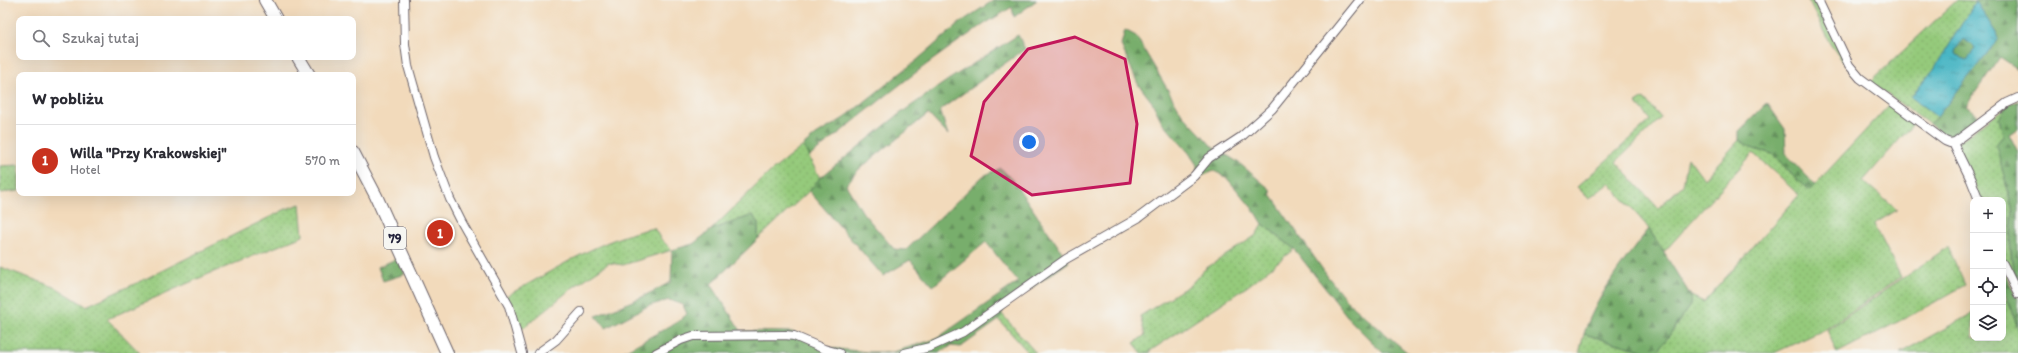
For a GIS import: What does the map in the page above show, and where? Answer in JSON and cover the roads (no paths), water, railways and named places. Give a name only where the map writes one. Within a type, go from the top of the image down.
[{"type":"main road","points":[[265,0],[274,16]]},
{"type":"main road","points":[[300,60],[307,72]]},
{"type":"main road","name":"79","points":[[356,158],[376,196],[448,353]]},
{"type":"street","points":[[404,0],[407,60],[434,156],[450,199],[462,223],[509,306],[522,353]]},
{"type":"street","points":[[905,353],[930,347],[963,332],[1066,259],[1138,218],[1194,176],[1209,158],[1241,137],[1272,110],[1360,0]]},
{"type":"street","points":[[1818,0],[1849,65],[1860,78],[1945,141],[1953,143]]},
{"type":"street","points":[[1953,143],[2007,103],[2018,98]]},
{"type":"street","points":[[1953,143],[1978,197]]},
{"type":"street","points":[[2006,269],[2018,294]]},
{"type":"street","points":[[538,353],[552,345],[581,312]]},
{"type":"street","points":[[656,353],[681,340],[693,336],[774,334],[794,336],[824,349],[840,353]]},
{"type":"water","points":[[1976,1],[1999,38],[1937,117],[1911,97],[1934,69]],"holes":[[[1963,39],[1973,45],[1975,49],[1967,59],[1957,55],[1955,51]]]},
{"type":"place","name":"Willa \"Przy Krakowskiej\"","points":[[440,233]]}]
